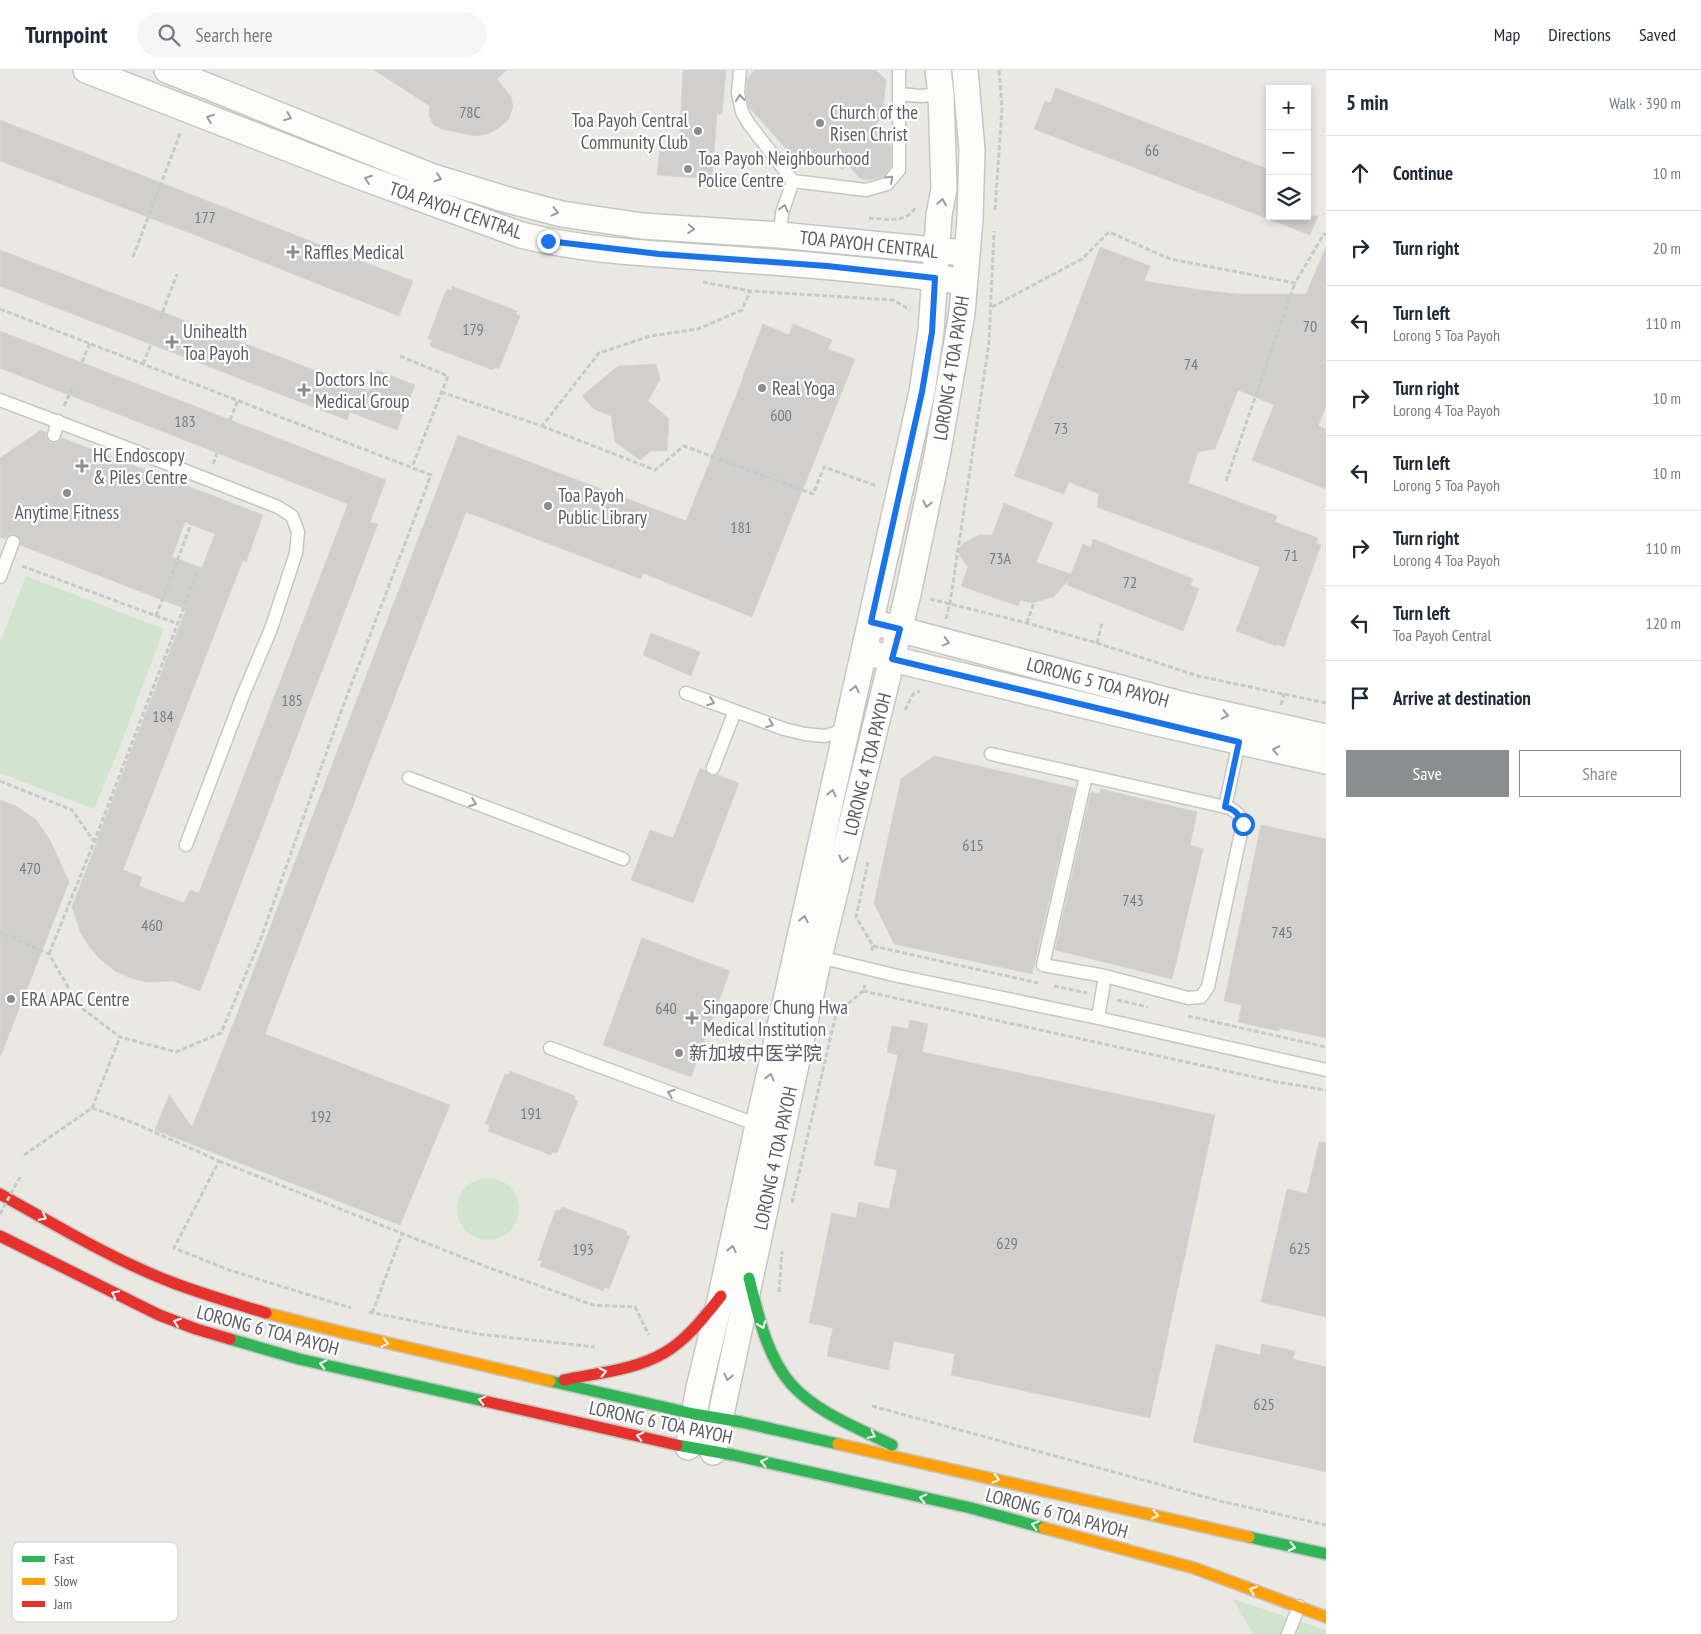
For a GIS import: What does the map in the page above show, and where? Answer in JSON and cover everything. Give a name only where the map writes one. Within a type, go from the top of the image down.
[{"type":"main road","name":"LORONG 6 TOA PAYOH","points":[[0,1194],[121,1260],[215,1298],[265,1314],[694,1414],[932,1464],[1326,1554]]},
{"type":"main road","name":"LORONG 6 TOA PAYOH","points":[[0,1236],[158,1315],[233,1341],[299,1359],[688,1447],[971,1508],[1194,1568],[1299,1606],[1325,1619]]},
{"type":"main road","points":[[749,1278],[760,1321],[778,1364],[782,1372],[800,1393],[829,1413],[932,1464]]},
{"type":"main road","points":[[555,1382],[621,1368],[659,1356],[702,1320],[721,1296]]},
{"type":"street","name":"TOA PAYOH CENTRAL","points":[[86,70],[359,176],[521,234],[548,241],[659,254],[827,266],[965,281]]},
{"type":"street","name":"TOA PAYOH CENTRAL","points":[[167,70],[433,177],[562,214],[618,223],[780,235],[967,254]]},
{"type":"street","name":"LORONG 4 TOA PAYOH","points":[[713,1452],[819,957],[900,629],[936,456],[962,313],[970,219],[972,150],[965,70]]},
{"type":"street","name":"LORONG 4 TOA PAYOH","points":[[688,1447],[846,727],[922,392],[932,332],[939,216],[944,189],[940,82]]},
{"type":"street","name":"LORONG 5 TOA PAYOH","points":[[871,622],[1188,706],[1326,737]]},
{"type":"street","name":"LORONG 5 TOA PAYOH","points":[[864,652],[1326,761]]},
{"type":"lane","points":[[740,70],[738,94],[742,112],[749,124],[793,181],[866,190],[887,184],[899,170],[899,70]]},
{"type":"lane","points":[[899,94],[921,96],[940,82]]},
{"type":"lane","points":[[780,235],[782,213],[793,181]]},
{"type":"lane","points":[[0,400],[278,507],[292,516],[298,532],[296,553],[274,621],[242,695],[186,845]]},
{"type":"lane","points":[[54,435],[58,421]]},
{"type":"lane","points":[[0,577],[13,542]]},
{"type":"lane","points":[[686,693],[784,729],[805,734],[824,736],[846,727]]},
{"type":"lane","points":[[713,768],[735,711]]},
{"type":"lane","points":[[1225,807],[1239,742]]},
{"type":"lane","points":[[991,754],[1230,808],[1238,814],[1243,824],[1208,987],[1201,997],[1188,998],[1105,976],[1043,965],[1086,776]]},
{"type":"lane","points":[[409,778],[623,859]]},
{"type":"lane","points":[[819,957],[1326,1070]]},
{"type":"lane","points":[[1098,1018],[1105,976]]},
{"type":"lane","points":[[550,1048],[758,1125]]},
{"type":"lane","points":[[1288,1634],[1299,1606]]},
{"type":"path","points":[[995,212],[1002,108],[999,70]]},
{"type":"path","points":[[133,257],[182,128]]},
{"type":"path","points":[[859,218],[898,220]]},
{"type":"path","points":[[995,222],[989,343],[950,603],[1097,643],[1198,676],[1326,703]]},
{"type":"path","points":[[991,307],[1082,259],[1109,232],[1170,259],[1295,284]]},
{"type":"path","points":[[1226,481],[1295,284],[1324,234],[1326,235]]},
{"type":"path","points":[[160,319],[177,274]]},
{"type":"path","points":[[542,426],[599,354],[650,336],[698,329],[742,310],[750,291]]},
{"type":"path","points":[[0,309],[431,475],[339,717],[261,938],[221,1034],[176,1052],[120,1037],[78,1006],[49,954],[0,932]]},
{"type":"path","points":[[82,362],[90,343]]},
{"type":"path","points":[[144,364],[151,344]]},
{"type":"path","points":[[400,356],[448,376],[412,467]]},
{"type":"path","points":[[441,392],[542,426],[655,470],[684,446],[813,494],[824,467],[881,488]]},
{"type":"path","points":[[230,420],[238,400]]},
{"type":"path","points":[[156,616],[191,524]]},
{"type":"path","points":[[5,560],[178,624]]},
{"type":"path","points":[[49,954],[197,573]]},
{"type":"path","points":[[1027,623],[1034,602]]},
{"type":"path","points":[[1097,643],[1102,622]]},
{"type":"path","points":[[0,781],[72,810],[94,842]]},
{"type":"path","points":[[791,1208],[836,1014],[863,992],[1276,1082],[1326,1090]]},
{"type":"path","points":[[24,1155],[92,1108],[120,1037]]},
{"type":"path","points":[[92,1108],[134,1123],[219,1161],[487,1267],[593,1305],[635,1307],[659,1356]]},
{"type":"path","points":[[219,1161],[174,1248],[229,1270],[355,1309]]},
{"type":"path","points":[[0,1214],[20,1177]]},
{"type":"path","points":[[369,1320],[402,1234]]},
{"type":"path","points":[[780,1296],[782,1247]]},
{"type":"path","points":[[363,1311],[478,1334],[583,1347],[602,1347]]},
{"type":"path","points":[[866,1404],[1220,1501],[1326,1525]]},
{"type":"green space","points":[[26,576],[164,629],[94,809],[0,773],[0,642]]},
{"type":"green space","points":[[488,1178],[505,1183],[510,1187],[514,1192],[519,1209],[514,1226],[510,1231],[505,1235],[488,1240],[471,1235],[466,1231],[462,1226],[457,1209],[462,1192],[466,1187],[471,1183]]},
{"type":"green space","points":[[1233,1599],[1326,1630],[1326,1634],[1253,1634]]},
{"type":"building","points":[[374,70],[507,70],[497,79],[511,97],[513,107],[508,120],[488,134],[474,136],[442,129],[434,125],[429,116],[430,106]]},
{"type":"building","name":"Toa Payoh Central Community Club","points":[[683,70],[726,70],[722,114],[717,114],[712,179],[657,175],[660,148],[679,150]]},
{"type":"building","name":"Church of the Risen Christ","points":[[755,70],[876,70],[886,80],[882,118],[873,127],[891,146],[891,167],[882,177],[871,180],[861,179],[848,165],[842,170],[835,163],[796,160],[749,107],[746,92],[748,78]]},
{"type":"building","points":[[1056,88],[1266,168],[1266,218],[1034,129],[1045,101],[1050,103]]},
{"type":"building","points":[[0,120],[413,281],[399,316],[190,233],[0,161]]},
{"type":"building","points":[[1311,216],[1318,216],[1310,235],[1271,220],[1311,220]]},
{"type":"building","points":[[1100,247],[1150,266],[1144,281],[1238,294],[1306,294],[1326,247],[1326,406],[1318,426],[1326,429],[1326,489],[1252,460],[1274,405],[1238,390],[1215,449],[1198,452],[1188,483],[1277,516],[1275,522],[1318,538],[1316,543],[1321,545],[1284,647],[1277,644],[1276,646],[1236,631],[1260,567],[1097,507],[1099,494],[1069,482],[1064,494],[1014,476]]},
{"type":"building","points":[[0,250],[369,391],[377,370],[415,385],[397,430],[350,412],[347,420],[0,286]]},
{"type":"building","points":[[452,286],[517,311],[516,314],[520,316],[499,369],[495,367],[493,370],[430,346],[432,340],[428,339],[439,308],[447,289],[451,291]]},
{"type":"building","points":[[763,324],[789,335],[793,324],[832,340],[828,349],[855,359],[752,617],[643,573],[641,579],[466,512],[265,1034],[450,1105],[400,1225],[155,1130],[169,1095],[192,1127],[234,1022],[458,435],[686,521]]},
{"type":"building","points":[[0,331],[386,480],[370,522],[378,524],[200,991],[173,981],[147,982],[115,971],[90,948],[81,933],[72,907],[186,609],[20,545],[21,540],[16,535],[11,534],[5,539],[0,537],[0,458],[41,430],[46,432],[46,437],[51,443],[56,443],[62,438],[263,515],[246,562],[243,560],[123,870],[142,877],[139,886],[184,903],[190,890],[199,893],[348,504],[0,368]],"holes":[[[185,522],[215,534],[202,568],[172,557]]]},
{"type":"building","points":[[656,364],[660,379],[648,401],[669,419],[667,451],[651,451],[640,460],[615,442],[611,416],[594,409],[582,396],[618,366]]},
{"type":"building","points":[[1004,503],[1053,523],[1036,562],[1071,574],[1083,544],[1091,547],[1093,539],[1193,579],[1190,585],[1199,589],[1183,631],[1067,585],[1069,580],[1053,597],[1031,603],[1020,600],[1018,606],[961,586],[968,567],[957,551],[964,543],[973,538],[980,535],[992,535]]},
{"type":"building","points":[[651,633],[700,652],[691,676],[643,655]]},
{"type":"building","points":[[934,756],[1075,788],[1032,974],[894,944],[874,903],[901,779]]},
{"type":"building","points":[[700,768],[711,776],[717,775],[739,783],[693,903],[631,880],[650,830],[673,838]]},
{"type":"building","points":[[1101,789],[1197,812],[1190,845],[1203,849],[1172,979],[1055,950],[1091,792],[1099,794]]},
{"type":"building","points":[[0,800],[16,806],[36,820],[50,840],[69,882],[1,1055],[0,1055]]},
{"type":"building","points":[[1261,825],[1326,839],[1326,1038],[1279,1028],[1279,1031],[1238,1022],[1242,1005],[1224,1001]]},
{"type":"building","points":[[642,938],[730,971],[691,1077],[603,1045]]},
{"type":"building","points":[[910,1020],[928,1024],[922,1052],[1215,1115],[1150,1418],[951,1375],[955,1354],[894,1341],[888,1370],[827,1356],[833,1328],[809,1323],[832,1213],[856,1218],[859,1202],[889,1209],[897,1170],[874,1165],[898,1055],[887,1052],[892,1026],[908,1029]]},
{"type":"building","points":[[510,1071],[575,1096],[574,1099],[578,1101],[557,1153],[553,1152],[551,1155],[488,1131],[490,1125],[485,1124],[505,1074],[509,1075]]},
{"type":"building","points":[[1319,1142],[1326,1143],[1326,1317],[1261,1302],[1287,1189],[1307,1194]]},
{"type":"building","points":[[562,1207],[627,1231],[626,1235],[630,1236],[609,1289],[605,1287],[603,1291],[540,1266],[542,1261],[538,1260],[549,1228],[556,1210],[560,1211]]},
{"type":"building","points":[[1216,1344],[1260,1355],[1262,1344],[1295,1351],[1293,1359],[1326,1367],[1326,1472],[1193,1442]]},
{"type":"traffic: fast","points":[[749,1278],[769,1347],[782,1373],[791,1384],[825,1412],[892,1445]]},
{"type":"traffic: fast","points":[[230,1339],[299,1359],[484,1401]]},
{"type":"traffic: fast","points":[[550,1381],[838,1444]]},
{"type":"traffic: fast","points":[[677,1445],[733,1455],[971,1508],[1044,1528]]},
{"type":"traffic: fast","points":[[1249,1537],[1326,1554]]},
{"type":"traffic: slow","points":[[266,1313],[550,1381]]},
{"type":"traffic: slow","points":[[838,1444],[1249,1537]]},
{"type":"traffic: slow","points":[[1044,1528],[1194,1568],[1326,1617]]},
{"type":"traffic: jam","points":[[0,1194],[84,1241],[149,1273],[194,1290],[266,1313]]},
{"type":"traffic: jam","points":[[0,1236],[159,1315],[230,1339]]},
{"type":"traffic: jam","points":[[564,1380],[628,1367],[653,1359],[672,1348],[688,1335],[721,1296]]},
{"type":"traffic: jam","points":[[484,1401],[677,1445]]},
{"type":"place","name":"Church of the Risen Christ","points":[[820,123]]},
{"type":"place","name":"Toa Payoh Central Community Club","points":[[698,131]]},
{"type":"place","name":"Toa Payoh Neighbourhood Police Centre","points":[[688,169]]},
{"type":"place","name":"Raffles Medical","points":[[293,252]]},
{"type":"place","name":"Unihealth Toa Payoh","points":[[172,342]]},
{"type":"place","name":"Real Yoga","points":[[762,388]]},
{"type":"place","name":"Doctors Inc Medical Group","points":[[304,390]]},
{"type":"place","name":"HC Endoscopy & Piles Centre","points":[[82,466]]},
{"type":"place","name":"Anytime Fitness","points":[[67,493]]},
{"type":"place","name":"Toa Payoh Public Library","points":[[548,506]]},
{"type":"place","name":"ERA APAC Centre","points":[[11,999]]},
{"type":"place","name":"Singapore Chung Hwa Medical Institution","points":[[692,1018]]},
{"type":"place","name":"新加坡中医学院","points":[[679,1053]]},
{"type":"route","points":[[548,241],[659,254],[827,266],[935,278],[932,332],[922,392],[871,622],[900,629],[892,659],[1239,742],[1225,807],[1238,814],[1243,824]]}]
